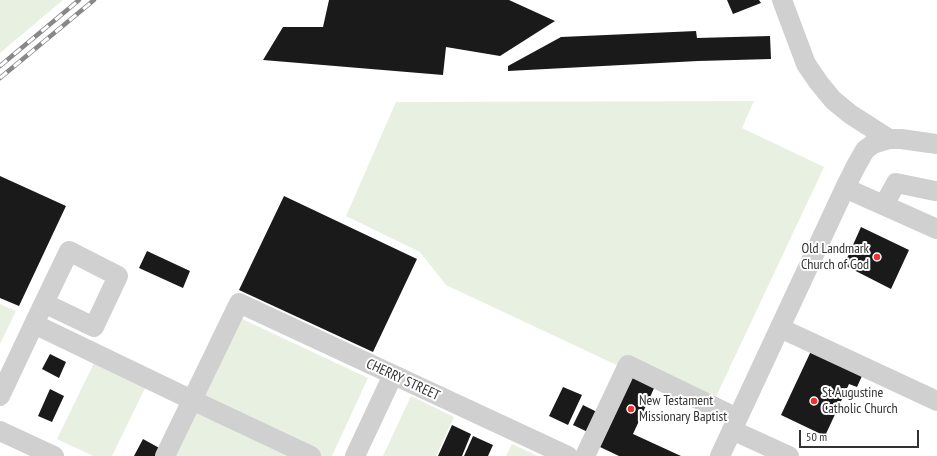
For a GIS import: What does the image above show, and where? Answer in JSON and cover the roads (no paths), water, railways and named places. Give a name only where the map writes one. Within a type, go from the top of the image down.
[{"type":"street","points":[[782,0],[806,64],[819,83],[834,100],[850,114],[889,139]]},
{"type":"street","points":[[720,456],[845,188],[865,150],[873,144],[889,139],[901,139],[937,144]]},
{"type":"street","points":[[884,205],[896,183],[935,191],[937,190]]},
{"type":"street","points":[[845,188],[937,229]]},
{"type":"street","points":[[0,396],[44,303]]},
{"type":"street","name":"CHERRY STREET","points":[[192,400],[239,303],[557,453]]},
{"type":"street","points":[[34,324],[311,456]]},
{"type":"street","points":[[780,328],[937,401]]},
{"type":"street","points":[[585,456],[628,365],[735,424],[789,456]]},
{"type":"street","points":[[355,456],[393,375]]},
{"type":"street","points":[[165,456],[192,400]]},
{"type":"street","points":[[0,431],[54,456]]},
{"type":"railway","points":[[0,66],[79,0]]},
{"type":"railway","points":[[0,78],[94,0]]},
{"type":"place","name":"Old Landmark Church of God","points":[[877,257]]},
{"type":"place","name":"St Augustine Catholic Church","points":[[814,401]]},
{"type":"place","name":"New Testament Missionary Baptist","points":[[631,409]]}]
